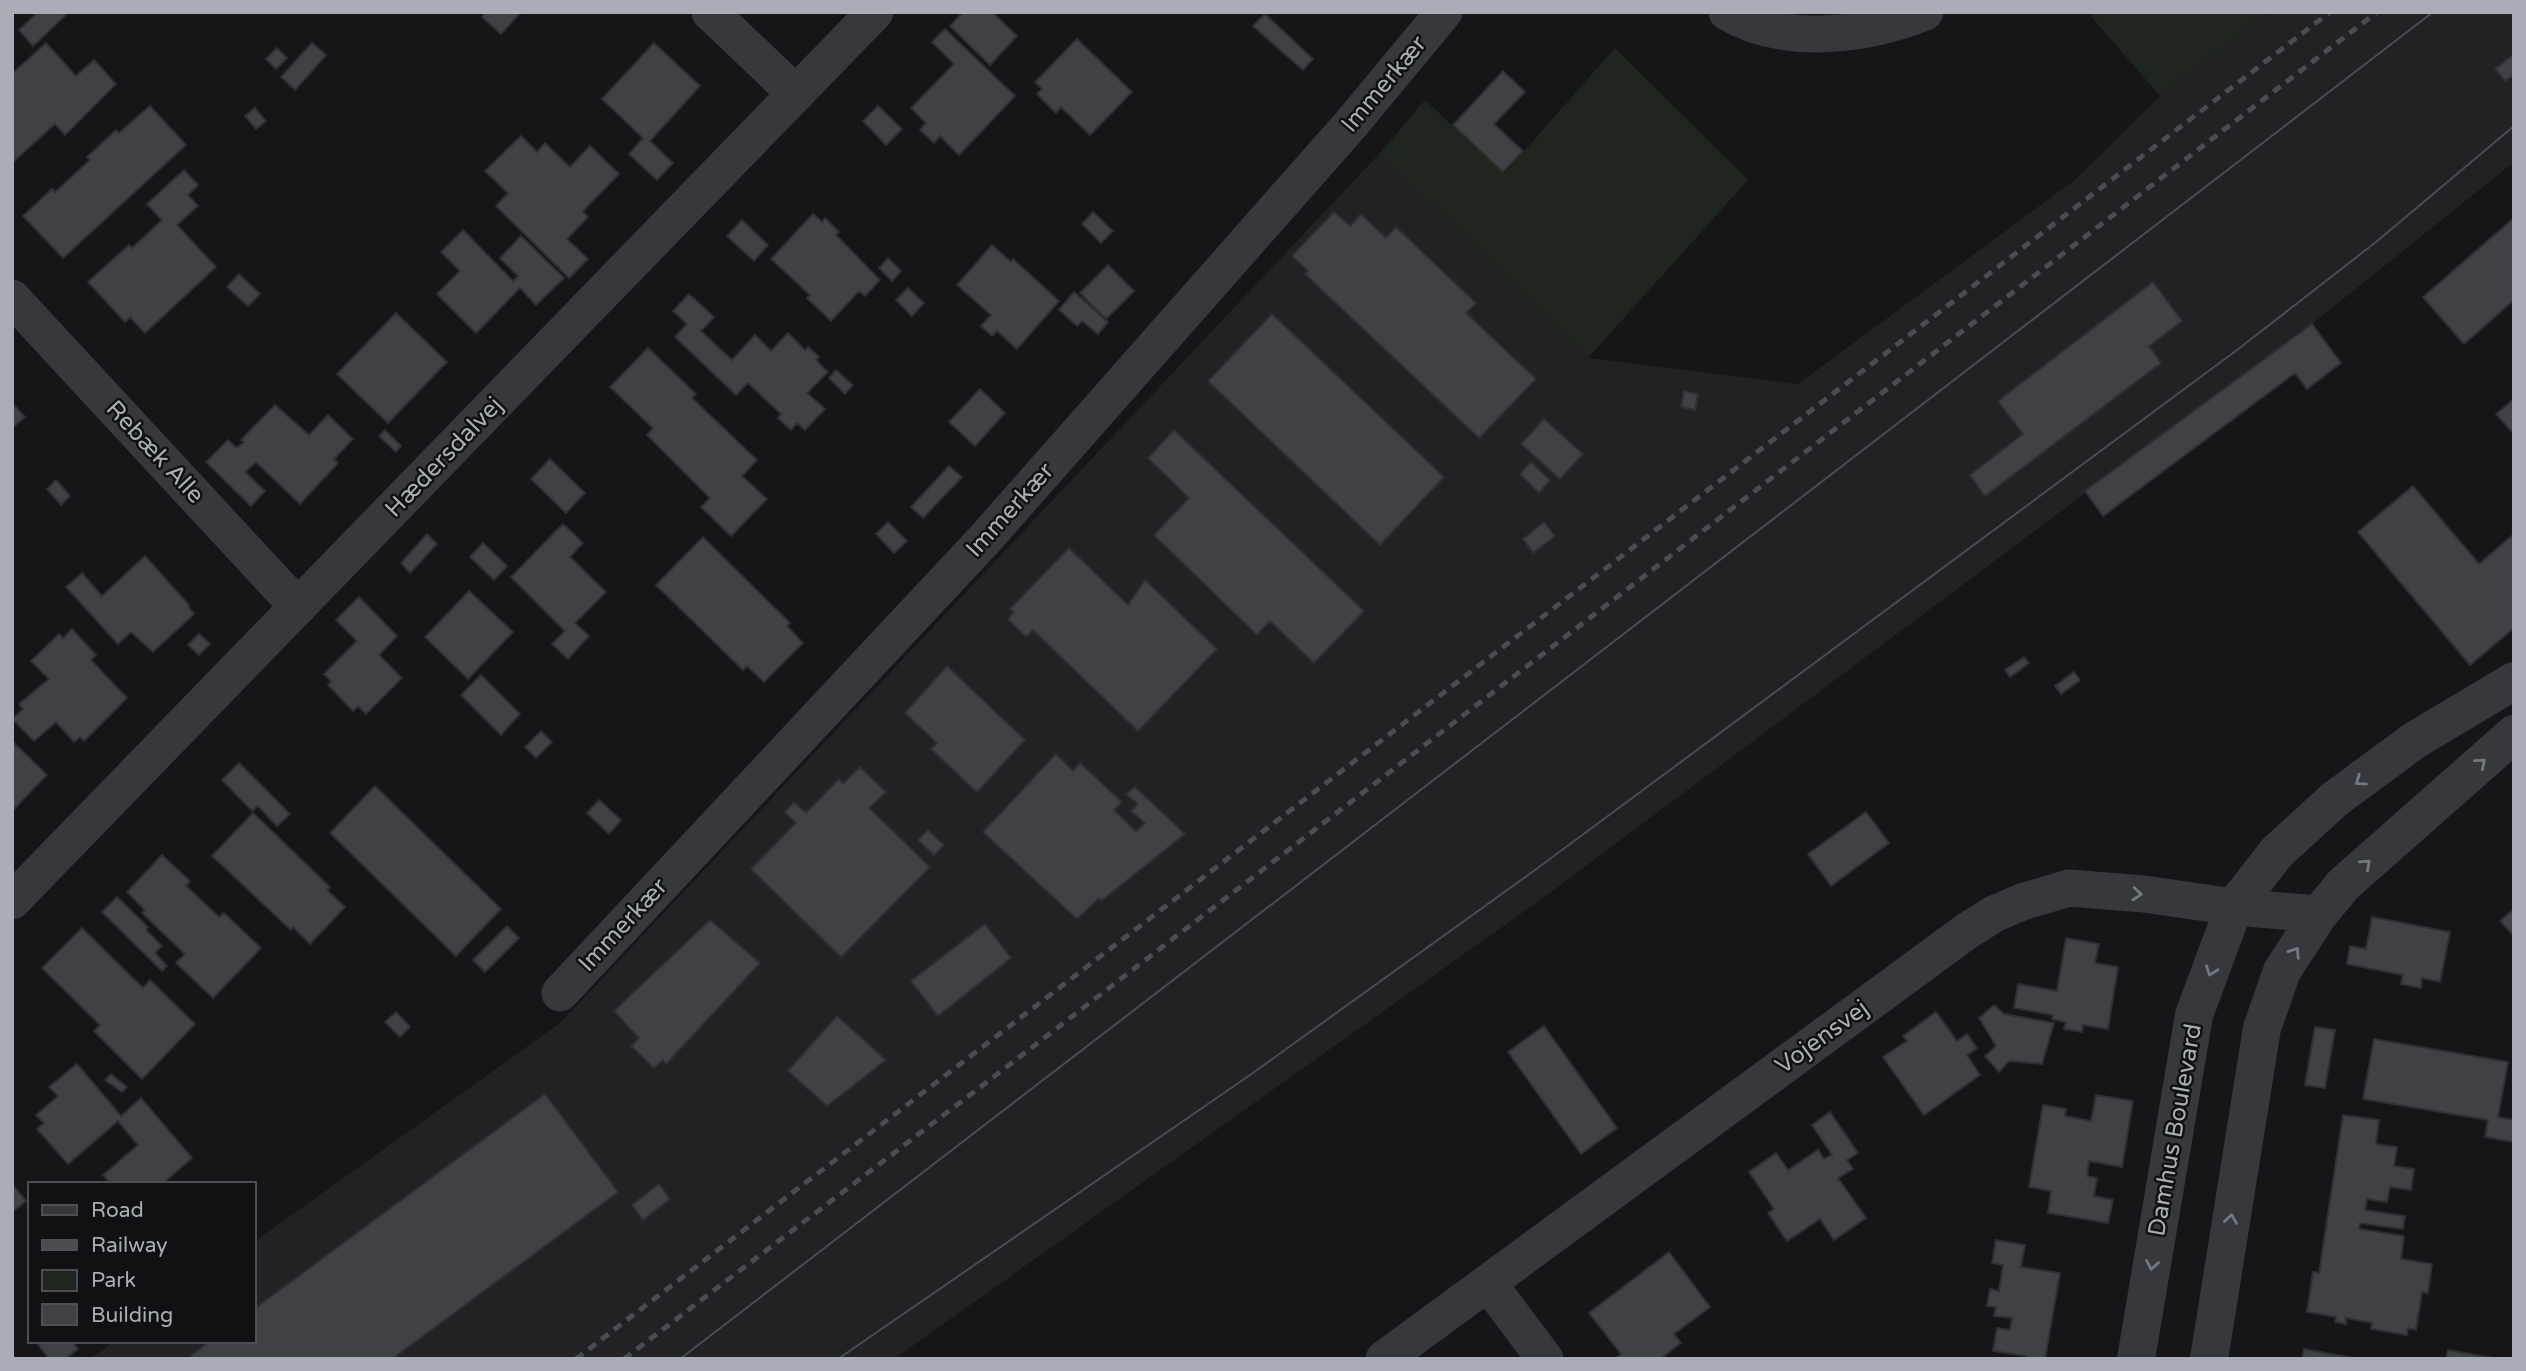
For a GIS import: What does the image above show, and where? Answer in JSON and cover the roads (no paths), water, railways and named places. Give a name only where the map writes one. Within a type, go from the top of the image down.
[{"type":"street","points":[[710,12],[796,94]]},
{"type":"street","name":"Hædersdalvej","points":[[12,901],[876,12]]},
{"type":"street","name":"Immerkær","points":[[559,993],[985,540],[1352,124],[1444,12]]},
{"type":"street","points":[[1727,12],[1736,18],[1789,33],[1861,31],[1925,12]]},
{"type":"street","name":"Rebæk Alle","points":[[12,298],[298,607]]},
{"type":"street","name":"Damhus Boulevard","points":[[2136,1359],[2194,1015],[2234,907],[2277,852],[2335,799],[2415,740],[2514,681]]},
{"type":"street","points":[[2209,1359],[2262,1028],[2282,971],[2319,914],[2344,884],[2514,734]]},
{"type":"street","name":"Vojensvej","points":[[1384,1359],[1967,931],[1994,914],[2022,902],[2069,888],[2319,914]]},
{"type":"street","points":[[1488,1283],[1545,1359]]},
{"type":"tram line","points":[[680,1359],[2433,12]]},
{"type":"tram line","points":[[838,1359],[1250,1075],[1535,870],[2237,350],[2376,242],[2514,126]]},
{"type":"railway","points":[[576,1359],[2330,12]]},
{"type":"railway","points":[[624,1359],[2377,12]]}]
